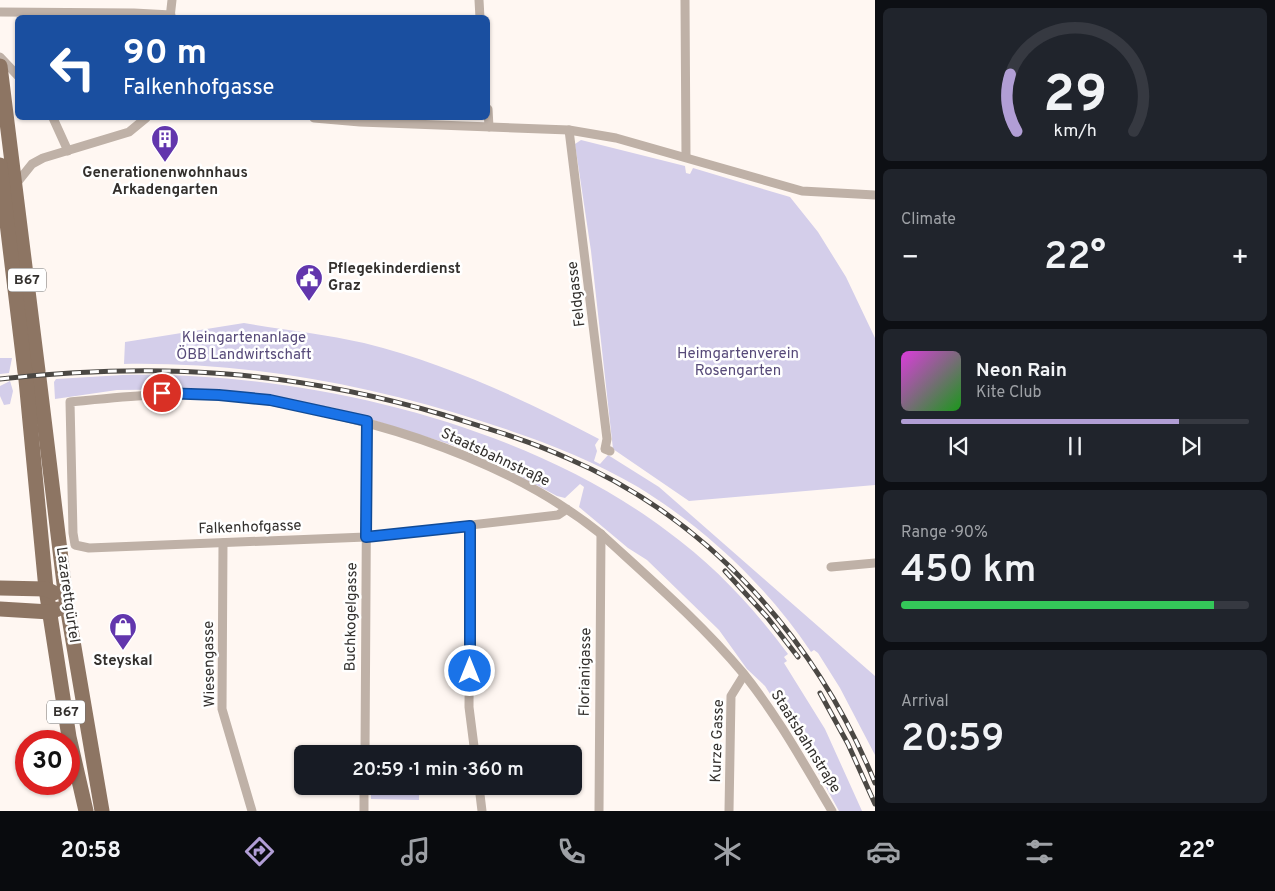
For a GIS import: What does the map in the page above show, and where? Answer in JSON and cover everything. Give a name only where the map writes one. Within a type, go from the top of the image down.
[{"type":"main road","name":"B67","points":[[0,66],[12,193]]},
{"type":"main road","name":"B67","points":[[0,166],[12,193]]},
{"type":"main road","name":"Lazarettgürtel","points":[[12,193],[32,375],[66,600],[102,811]]},
{"type":"main road","name":"Lazarettgürtel","points":[[32,375],[46,589],[69,737],[86,811]]},
{"type":"main road","points":[[0,588],[46,589],[66,600],[60,608],[50,612],[0,610]]},
{"type":"street","points":[[171,15],[172,0]]},
{"type":"street","points":[[479,0],[480,15]]},
{"type":"street","points":[[685,0],[686,157]]},
{"type":"street","points":[[0,12],[128,15]]},
{"type":"street","points":[[0,57],[15,73]]},
{"type":"street","points":[[54,120],[68,151]]},
{"type":"street","points":[[12,193],[32,164],[129,132],[144,120]]},
{"type":"street","points":[[337,120],[569,130],[616,138],[802,192],[875,195]]},
{"type":"street","points":[[489,120],[489,127]]},
{"type":"street","name":"Feldgasse","points":[[569,130],[607,439],[605,449],[610,451]]},
{"type":"street","name":"Staatsbahnstraße","points":[[70,402],[162,393],[219,395],[270,400],[367,421],[450,451],[519,481],[567,509],[601,534],[719,645],[774,716],[832,811]]},
{"type":"street","name":"Falkenhofgasse","points":[[70,402],[73,533],[75,545],[89,548],[366,537],[558,515],[567,509]]},
{"type":"street","name":"Buchkogelgasse","points":[[364,745],[367,421]]},
{"type":"street","points":[[470,526],[469,707],[474,745]]},
{"type":"street","name":"Florianigasse","points":[[599,811],[601,534]]},
{"type":"street","name":"Wiesengasse","points":[[223,543],[222,708],[252,811]]},
{"type":"street","points":[[831,567],[875,563]]},
{"type":"street","name":"Kurze Gasse","points":[[729,811],[731,696],[744,675]]},
{"type":"street","points":[[364,795],[364,811]]},
{"type":"street","points":[[480,795],[482,811]]},
{"type":"green space","name":"Heimgartenverein Rosengarten","points":[[581,140],[685,166],[686,173],[690,174],[693,168],[790,197],[818,232],[846,277],[875,338],[875,485],[689,501],[613,449],[591,251],[575,144]]},
{"type":"green space","name":"Kleingartenanlage ÖBB Landwirtschaft","points":[[244,323],[364,343],[425,361],[484,384],[542,410],[599,439],[595,445],[597,451],[594,461],[600,464],[608,455],[659,487],[875,676],[875,755],[840,688],[818,653],[814,650],[811,652],[775,604],[755,582],[711,540],[663,503],[601,467],[543,442],[504,428],[351,386],[261,371],[170,364],[124,364],[125,342]]},
{"type":"green space","points":[[0,358],[12,358],[9,373],[0,374]]},
{"type":"green space","points":[[123,375],[192,376],[263,382],[335,394],[408,411],[479,433],[546,460],[610,493],[667,531],[701,558],[747,603],[775,637],[788,654],[784,657],[787,661],[784,663],[825,729],[862,811],[839,811],[805,749],[765,686],[747,669],[719,630],[647,560],[628,548],[579,507],[584,487],[580,484],[565,498],[557,496],[493,462],[452,445],[335,408],[220,389],[117,390],[55,399],[54,382],[56,379]]},
{"type":"green space","points":[[10,381],[13,391],[10,404],[4,405],[0,396],[0,386]]},
{"type":"green space","points":[[371,795],[419,795],[419,800],[371,799]]},
{"type":"railway","points":[[0,379],[115,371],[170,371],[278,379],[332,388],[444,415],[522,440],[567,458],[619,484],[667,515],[712,550],[753,590],[790,634],[823,681],[851,731],[875,783]]},
{"type":"railway","points":[[725,571],[767,617],[798,657]]},
{"type":"railway","points":[[820,693],[848,744],[875,804]]},
{"type":"place","name":"Generationenwohnhaus Arkadengarten","points":[[165,163]]},
{"type":"place","name":"Pflegekinderdienst Graz","points":[[309,302]]},
{"type":"place","name":"Steyskal","points":[[123,651]]},
{"type":"route","points":[[162,393],[219,395],[270,400],[367,421],[366,537],[470,526],[470,671]]}]
